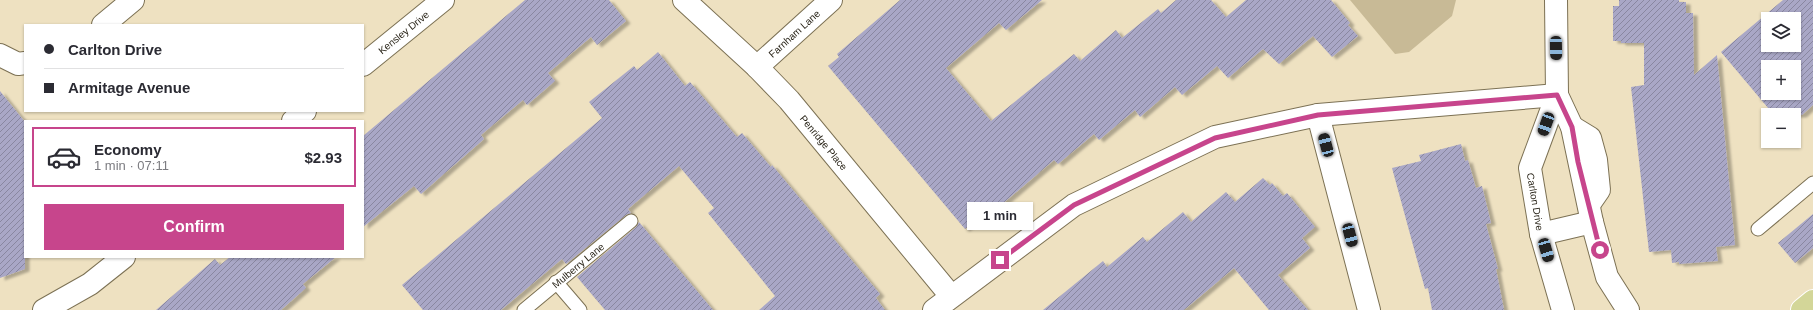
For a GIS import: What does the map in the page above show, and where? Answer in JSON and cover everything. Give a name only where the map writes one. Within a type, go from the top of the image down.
[{"type":"main road","points":[[1802,310],[1813,301]]},
{"type":"street","points":[[104,24],[133,0]]},
{"type":"street","name":"Kensley Drive","points":[[364,64],[443,0]]},
{"type":"street","name":"Penridge Place","points":[[684,0],[757,67],[788,100],[951,296]]},
{"type":"street","name":"Farnham Lane","points":[[757,67],[832,0]]},
{"type":"street","name":"Carlton Drive","points":[[1556,0],[1557,95],[1530,168],[1541,234],[1563,310]]},
{"type":"street","points":[[0,54],[18,64],[24,63]]},
{"type":"street","points":[[934,310],[1074,205],[1215,138],[1318,115],[1557,95]]},
{"type":"street","name":"Carlton Drive","points":[[1557,95],[1572,127],[1578,162],[1590,213],[1608,277],[1628,310]]},
{"type":"street","points":[[294,120],[304,112]]},
{"type":"street","points":[[1318,115],[1369,310]]},
{"type":"street","points":[[1541,234],[1590,213]]},
{"type":"street","points":[[44,310],[90,284],[123,258]]},
{"type":"lane","points":[[1758,229],[1813,183]]},
{"type":"lane","name":"Mulberry Lane","points":[[524,310],[631,221]]},
{"type":"lane","points":[[556,282],[580,310]]},
{"type":"shaded area","points":[[1350,0],[1456,0],[1452,16],[1409,52],[1395,54]]},
{"type":"building","points":[[525,0],[609,0],[626,21],[597,45],[591,37],[548,73],[555,81],[527,105],[523,100],[481,135],[484,139],[421,194],[414,186],[364,226],[364,135]]},
{"type":"building","points":[[900,0],[1042,0],[1006,30],[999,23],[946,68],[991,121],[1074,54],[1080,61],[1116,30],[1122,38],[1158,9],[1161,13],[1176,0],[1211,0],[1226,17],[1246,0],[1331,0],[1350,23],[1348,25],[1358,36],[1332,57],[1313,36],[1279,64],[1263,49],[1228,78],[1217,66],[1182,95],[1175,87],[1140,117],[1135,110],[1099,140],[1094,134],[1058,164],[1054,160],[994,211],[991,208],[965,229],[828,66],[839,57],[837,54]]},
{"type":"building","points":[[1619,0],[1679,0],[1679,2],[1686,2],[1686,13],[1693,13],[1694,75],[1717,55],[1735,245],[1716,247],[1718,261],[1679,264],[1679,262],[1672,263],[1671,250],[1649,252],[1631,87],[1644,85],[1644,43],[1621,43],[1621,41],[1613,41],[1613,6],[1619,6]]},
{"type":"building","points":[[1783,0],[1813,0],[1813,105],[1801,115],[1801,108],[1768,108],[1761,100],[1801,100],[1801,60],[1761,60],[1761,100],[1721,52],[1761,18],[1761,52],[1801,52],[1801,12],[1769,12]]},
{"type":"building","points":[[658,52],[685,86],[690,82],[737,137],[742,133],[771,167],[772,165],[880,294],[876,298],[885,310],[759,310],[775,296],[708,213],[714,208],[679,166],[628,209],[631,213],[626,215],[566,264],[562,259],[501,310],[423,310],[402,285],[602,118],[589,102],[634,66],[637,70]]},
{"type":"building","points":[[0,91],[24,121],[25,269],[0,278]]},
{"type":"building","points":[[1461,144],[1465,161],[1468,160],[1476,188],[1482,186],[1491,223],[1486,224],[1498,269],[1496,269],[1504,310],[1432,310],[1428,288],[1425,289],[1392,168],[1421,161],[1419,155]]},
{"type":"building","points":[[1263,178],[1270,185],[1272,183],[1283,196],[1287,193],[1315,227],[1302,238],[1310,248],[1278,275],[1308,310],[1269,310],[1234,268],[1184,310],[1043,310],[1103,261],[1107,267],[1143,237],[1147,242],[1183,212],[1191,222],[1226,192],[1235,202]]},
{"type":"building","points":[[1813,214],[1813,248],[1795,263],[1778,243]]},
{"type":"building","points":[[639,222],[713,310],[605,310],[577,277],[636,227]]},
{"type":"building","points":[[229,258],[335,258],[303,284],[306,288],[281,310],[156,310],[215,259],[220,265]]},
{"type":"route","points":[[1000,260],[1074,205],[1215,138],[1318,115],[1557,95],[1572,127],[1578,162],[1600,250]]}]
